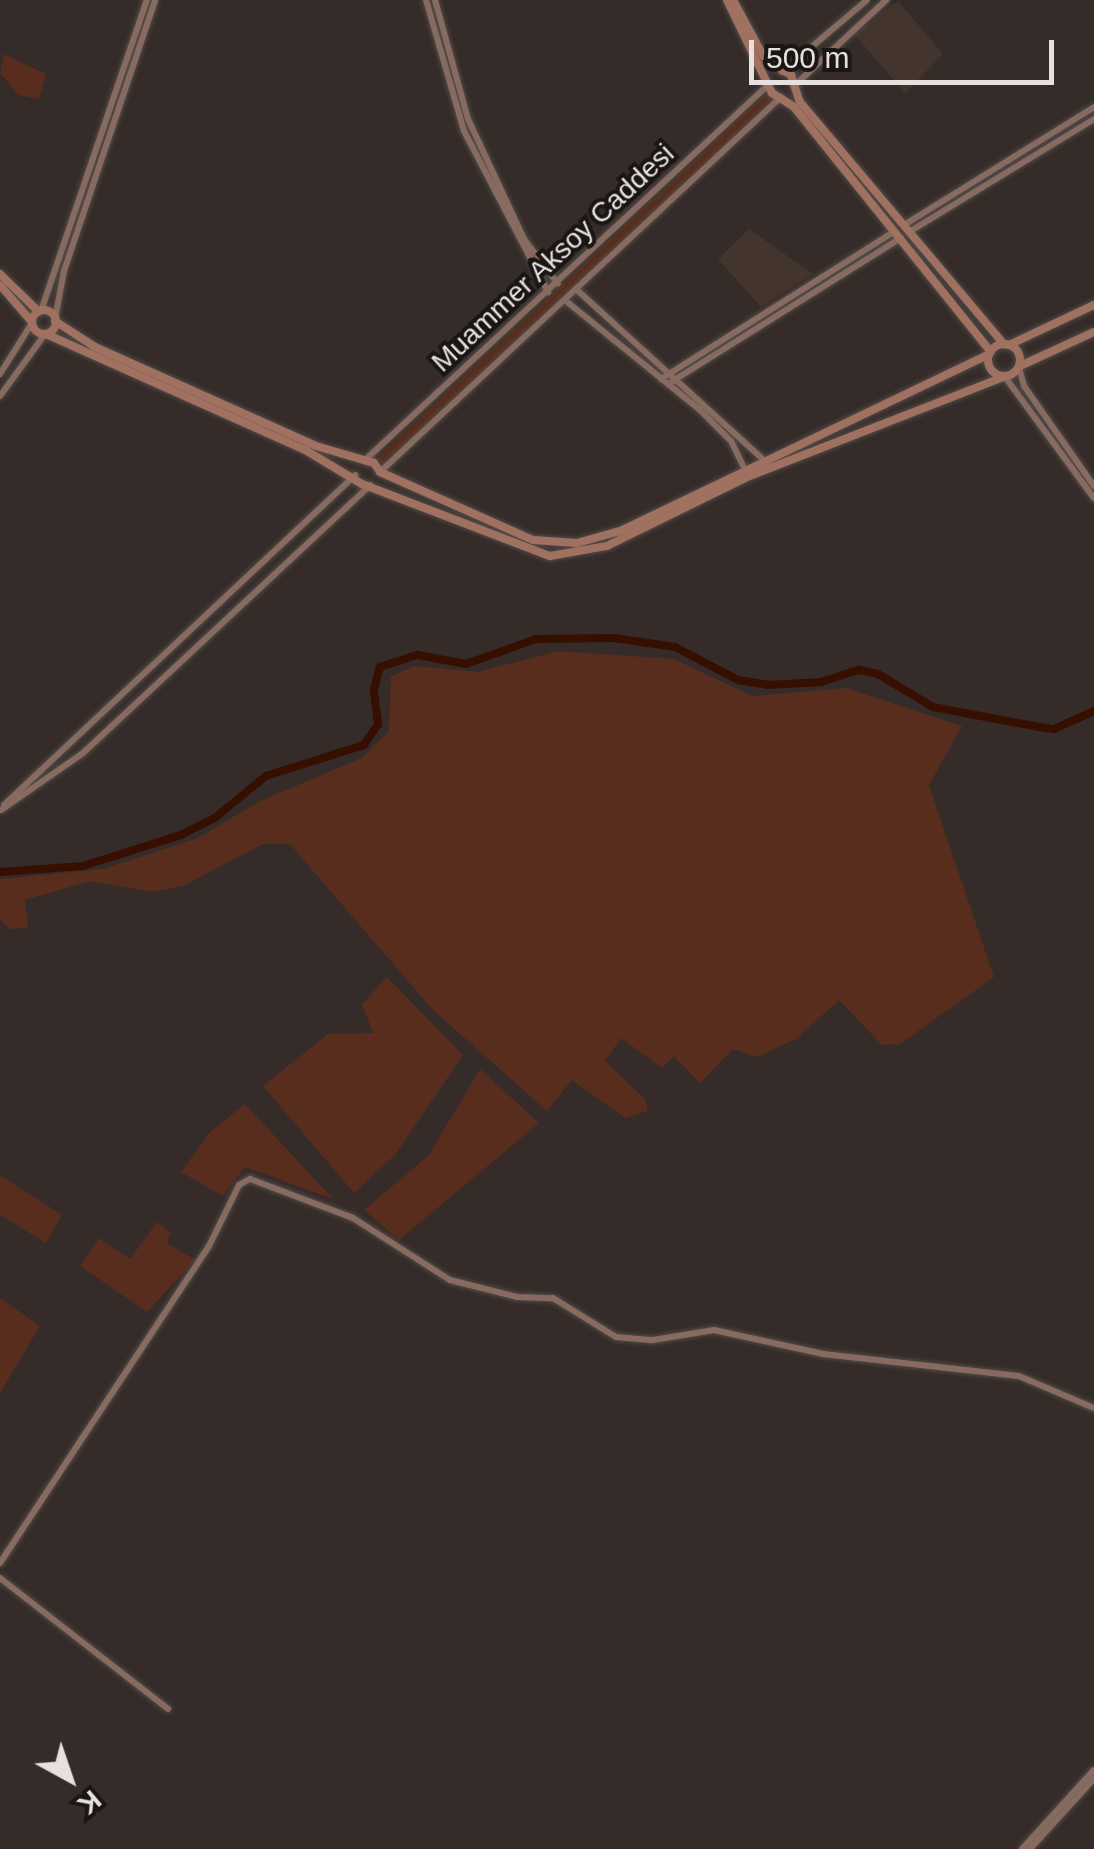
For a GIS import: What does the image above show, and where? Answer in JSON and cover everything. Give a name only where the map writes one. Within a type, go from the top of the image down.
[{"type":"main road","points":[[730,0],[750,35],[794,87],[990,353],[990,368],[1004,377]]},
{"type":"main road","points":[[730,0],[769,82],[1007,345],[1019,367]]},
{"type":"main road","points":[[769,82],[781,72]]},
{"type":"main road","points":[[782,97],[794,87]]},
{"type":"main road","points":[[0,274],[40,311],[96,347],[364,461],[380,472],[533,540],[577,543],[620,532],[1094,305]]},
{"type":"main road","points":[[0,286],[46,334],[355,474],[370,486],[518,548],[577,555],[747,477],[1004,377],[1094,332]]},
{"type":"main road","points":[[32,323],[40,311]]},
{"type":"main road","points":[[46,334],[55,320]]},
{"type":"main road","points":[[355,474],[364,461]]},
{"type":"main road","points":[[370,486],[380,472]]},
{"type":"street","points":[[40,311],[146,0]]},
{"type":"street","points":[[55,320],[64,271],[155,0]]},
{"type":"street","points":[[426,0],[451,95],[549,293]]},
{"type":"street","points":[[435,0],[456,86],[482,159],[524,239],[558,284]]},
{"type":"street","points":[[781,72],[867,0]]},
{"type":"street","points":[[794,87],[886,0]]},
{"type":"street","name":"Muammer Aksoy Caddesi","points":[[364,461],[549,293],[769,82]]},
{"type":"street","name":"Muammer Aksoy Caddesi","points":[[380,472],[782,97]]},
{"type":"street","points":[[668,380],[1094,107]]},
{"type":"street","points":[[902,232],[1094,119]]},
{"type":"street","points":[[1018,154],[1023,162]]},
{"type":"street","points":[[1004,174],[1018,154]]},
{"type":"street","points":[[577,290],[731,442],[745,470]]},
{"type":"street","points":[[566,301],[765,462]]},
{"type":"street","points":[[0,374],[32,323]]},
{"type":"street","points":[[0,396],[46,334]]},
{"type":"street","points":[[1019,367],[1024,386],[1094,486]]},
{"type":"street","points":[[1004,377],[1094,498]]},
{"type":"street","points":[[0,810],[355,474]]},
{"type":"street","points":[[0,810],[50,770],[83,753],[370,486]]},
{"type":"street","points":[[0,1563],[209,1246],[233,1194],[250,1179],[352,1218],[450,1280],[517,1296],[554,1298],[616,1338],[653,1340],[714,1330],[823,1354],[1019,1376],[1094,1408]]},
{"type":"street","points":[[0,1578],[168,1710]]},
{"type":"street","points":[[1030,1849],[1094,1770]]},
{"type":"street","points":[[1022,1849],[1094,1779]]},
{"type":"shaded area","points":[[898,1],[943,54],[905,93],[854,34]]},
{"type":"shaded area","points":[[4,54],[46,74],[39,99],[19,95],[0,73]]},
{"type":"shaded area","points":[[767,93],[775,100],[384,466],[376,459]]},
{"type":"shaded area","points":[[749,229],[813,274],[761,307],[718,259]]},
{"type":"shaded area","points":[[558,651],[674,659],[752,696],[846,688],[962,726],[929,785],[994,977],[900,1044],[882,1045],[839,1000],[796,1039],[757,1057],[733,1049],[700,1083],[674,1056],[662,1068],[621,1038],[605,1061],[645,1099],[648,1111],[625,1118],[572,1080],[547,1111],[431,1008],[290,844],[263,844],[183,886],[153,892],[90,881],[25,900],[28,928],[10,929],[0,919],[0,879],[103,869],[198,838],[260,801],[362,758],[389,731],[391,677],[414,666],[478,672]]},
{"type":"shaded area","points":[[387,977],[463,1055],[395,1155],[354,1193],[263,1086],[328,1034],[373,1033],[362,1004]]},
{"type":"shaded area","points":[[480,1069],[539,1123],[399,1240],[364,1210],[429,1155]]},
{"type":"shaded area","points":[[245,1104],[333,1199],[245,1167],[223,1196],[181,1172],[210,1132]]},
{"type":"shaded area","points":[[0,1175],[62,1215],[46,1243],[0,1215]]},
{"type":"shaded area","points":[[157,1222],[170,1232],[167,1243],[195,1260],[147,1312],[80,1266],[99,1238],[130,1259]]},
{"type":"shaded area","points":[[0,1298],[40,1326],[0,1393]]},
{"type":"waterway","points":[[0,872],[83,866],[181,835],[216,817],[266,776],[364,745],[378,724],[374,689],[380,667],[418,655],[466,664],[536,639],[614,638],[675,647],[738,680],[768,685],[821,682],[859,670],[878,674],[933,707],[1039,727],[1054,729],[1094,711]]}]
